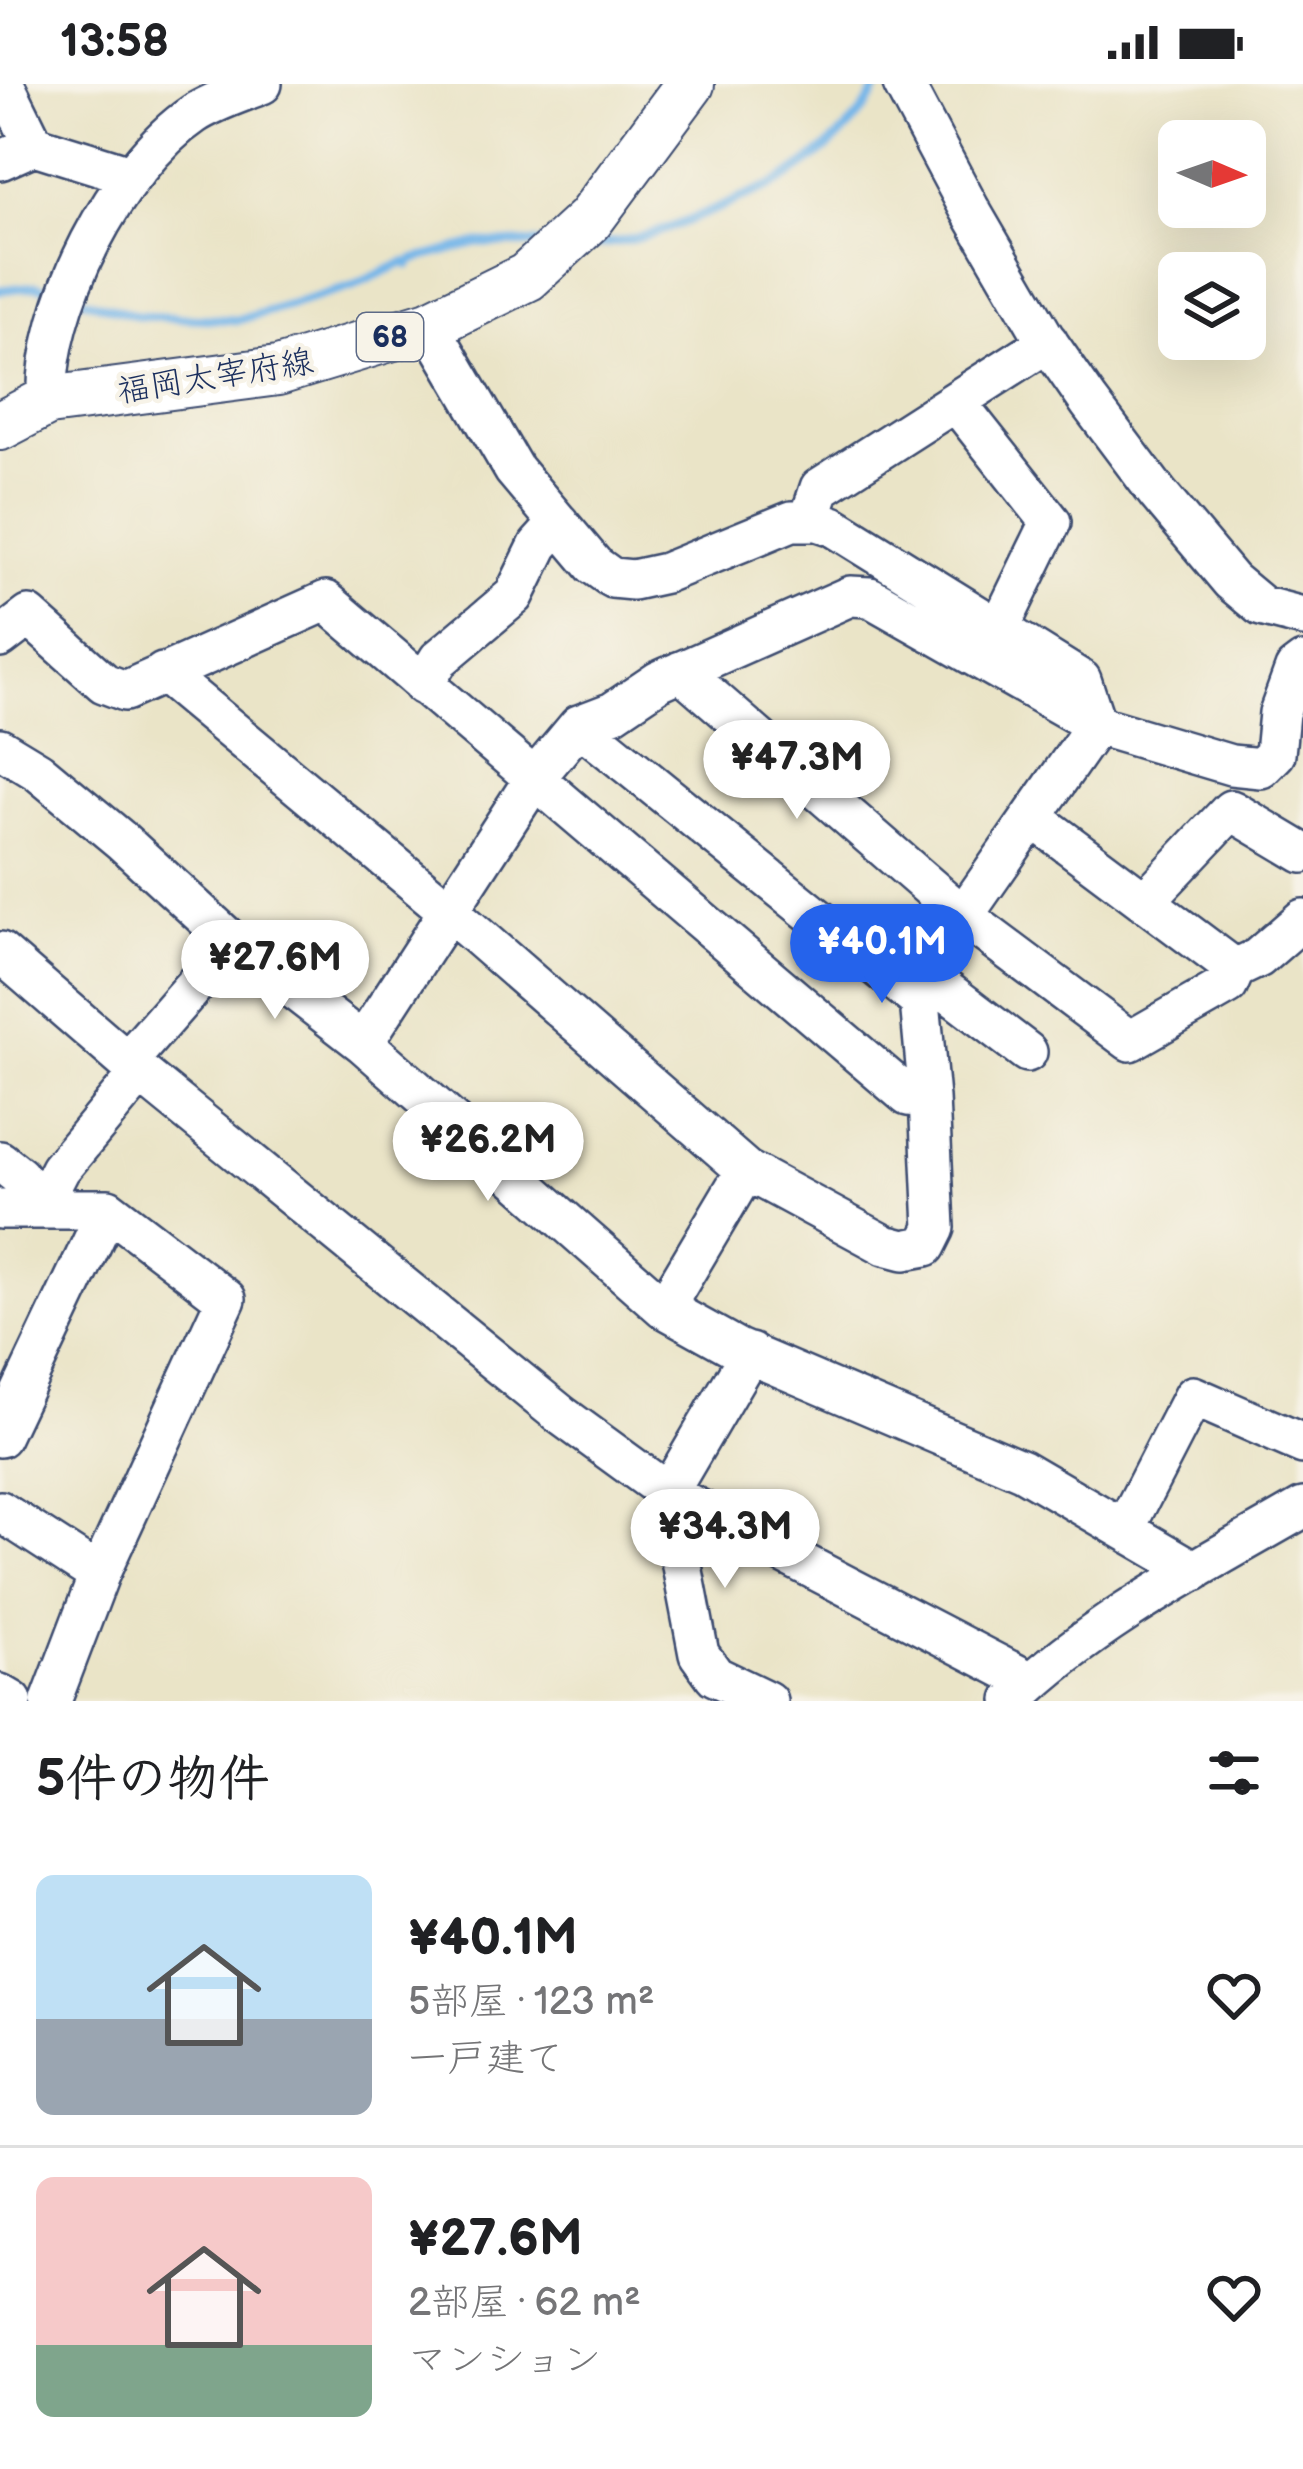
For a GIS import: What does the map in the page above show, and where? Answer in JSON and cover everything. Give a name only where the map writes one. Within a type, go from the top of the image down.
[{"type":"main road","name":"福岡太宰府線","points":[[0,426],[48,400],[278,371],[429,325],[527,278],[589,220],[690,84]]},
{"type":"street","points":[[4,84],[17,152],[130,175]]},
{"type":"street","points":[[48,400],[51,342],[74,278],[130,175],[194,114],[262,84]]},
{"type":"street","points":[[903,84],[1048,342],[1144,476],[1231,581],[1261,606],[1303,617]]},
{"type":"street","points":[[429,325],[514,470],[593,565],[613,578],[633,580],[665,573],[792,521],[818,520],[1081,680],[1096,725]]},
{"type":"street","points":[[808,521],[820,488],[1048,342]]},
{"type":"street","points":[[956,402],[1051,522],[999,629]]},
{"type":"street","points":[[423,685],[439,659],[514,596],[539,545],[559,523]]},
{"type":"street","points":[[363,1043],[533,779],[579,725],[613,712],[659,681],[850,596],[870,596],[1096,725],[1231,765],[1261,768],[1275,754],[1279,713],[1295,669],[1303,663]]},
{"type":"street","points":[[0,638],[29,616],[104,683],[125,691],[326,601],[908,1096],[929,1098]]},
{"type":"street","points":[[681,671],[963,916],[1130,1041],[1228,985],[1235,969],[1258,958],[1303,919]]},
{"type":"street","points":[[163,673],[450,912],[746,1170],[885,1245],[904,1250],[926,1246],[935,1228],[925,990],[963,916],[1096,725]]},
{"type":"street","points":[[579,725],[925,990],[1027,1052]]},
{"type":"street","points":[[0,748],[38,771],[122,840],[232,942],[363,1043],[664,1308],[750,1353],[1022,1470],[1195,1570]]},
{"type":"street","points":[[1145,902],[1231,811],[1303,853]]},
{"type":"street","points":[[1032,817],[1235,969]]},
{"type":"street","points":[[40,1208],[60,1169],[232,942]]},
{"type":"street","points":[[0,952],[134,1068],[560,1415],[668,1493],[1022,1692],[1113,1622],[1303,1508]]},
{"type":"street","points":[[0,1161],[19,1176],[40,1208]]},
{"type":"street","points":[[664,1308],[746,1170]]},
{"type":"street","points":[[0,1208],[108,1209],[226,1298],[99,1575],[51,1701]]},
{"type":"street","points":[[0,1437],[108,1209]]},
{"type":"street","points":[[750,1353],[668,1493],[699,1654],[715,1676],[767,1701]]},
{"type":"street","points":[[1125,1528],[1193,1396],[1303,1444]]},
{"type":"street","points":[[0,1511],[99,1575]]},
{"type":"street","points":[[0,1694],[12,1701]]},
{"type":"waterway","points":[[586,245],[659,232],[780,181],[850,126],[878,84]]},
{"type":"waterway","points":[[76,297],[137,316],[238,320],[351,287],[405,262],[408,265],[478,243],[539,244]]},
{"type":"waterway","points":[[0,290],[37,286],[60,292]]}]
